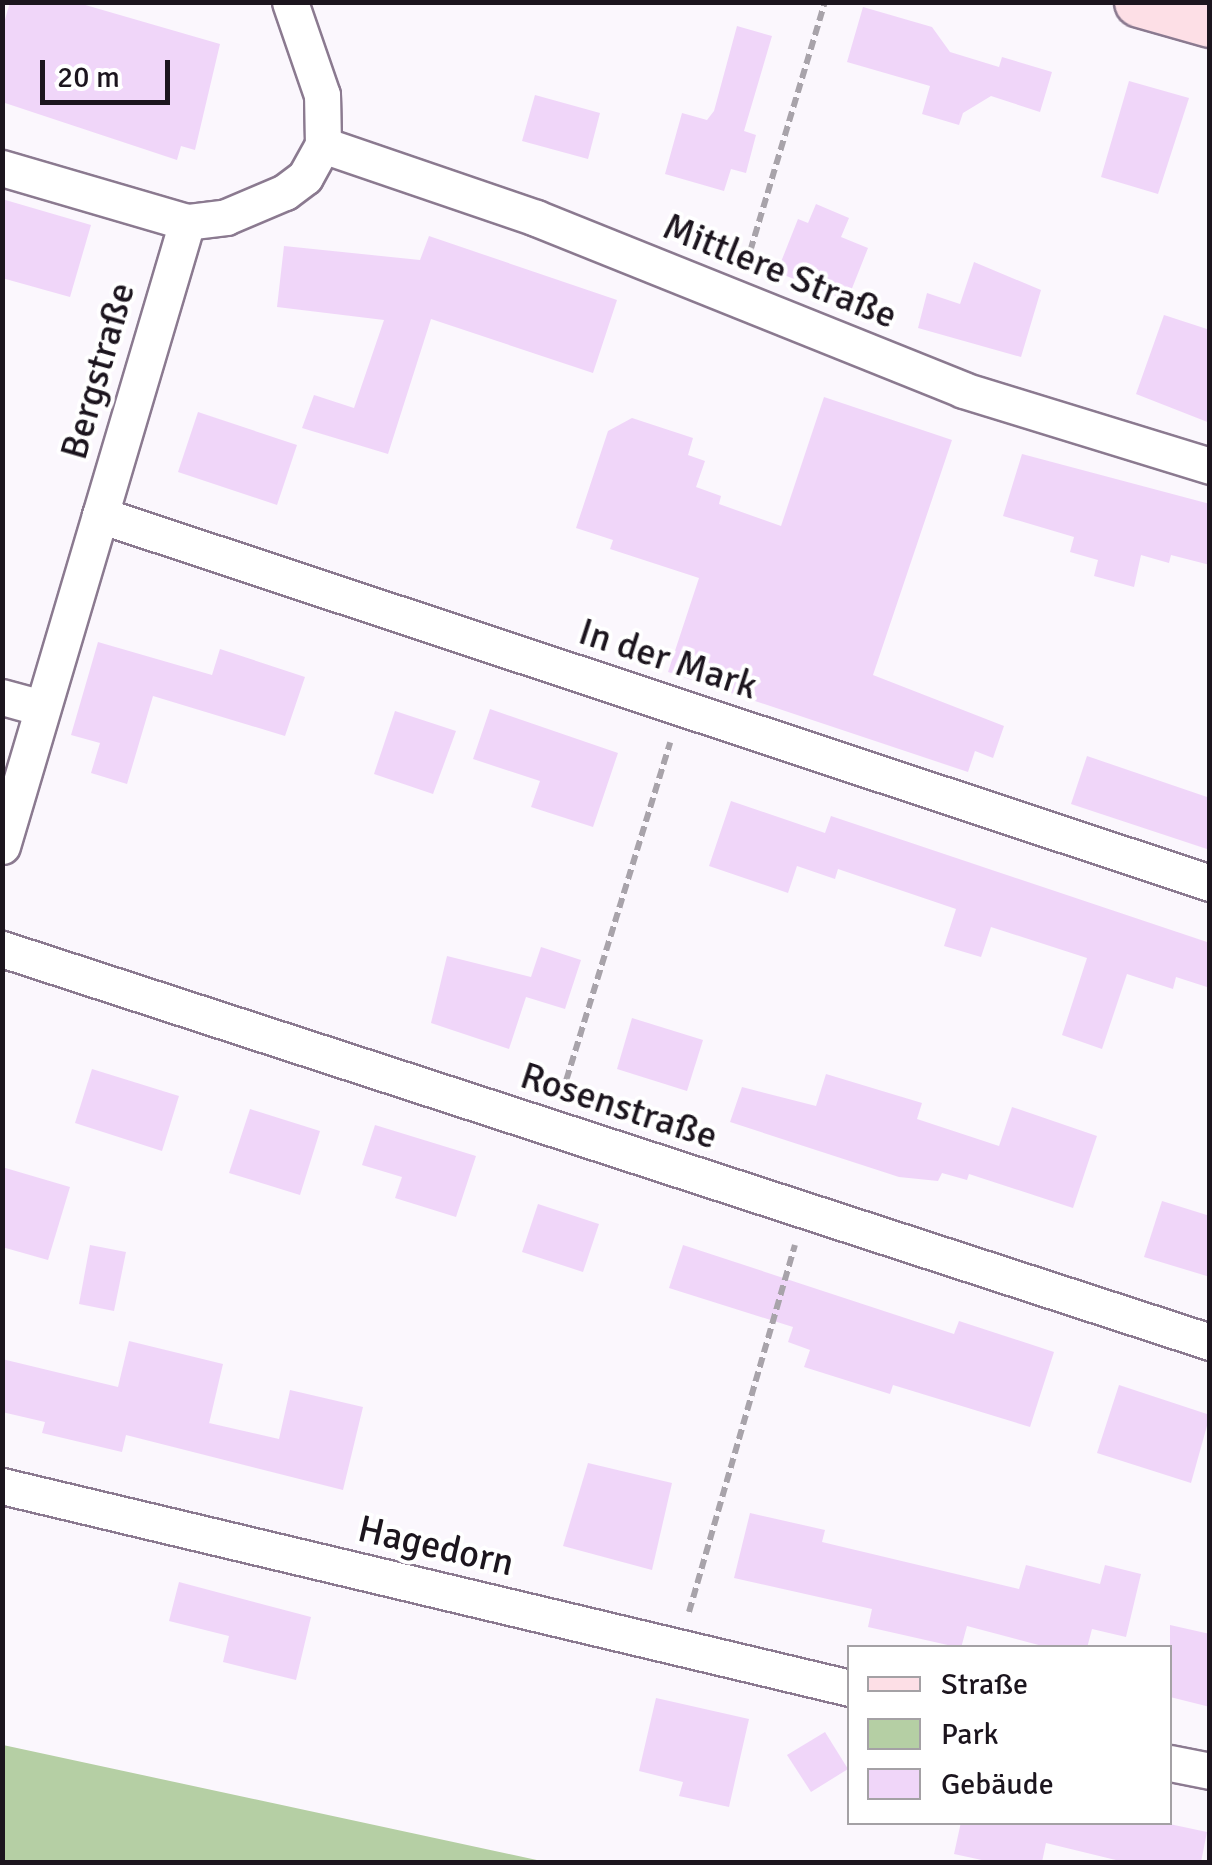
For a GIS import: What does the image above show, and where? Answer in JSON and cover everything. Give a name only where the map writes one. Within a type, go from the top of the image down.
[{"type":"street","points":[[2,168],[187,222],[226,217],[285,192],[304,177],[322,145],[322,95],[290,2]]},
{"type":"street","points":[[1140,2],[1210,22]]},
{"type":"street","name":"Mittlere Straße","points":[[322,145],[536,218],[962,390],[1210,466]]},
{"type":"street","name":"Bergstraße","points":[[2,846],[187,222]]},
{"type":"street","name":"In der Mark","points":[[100,515],[1210,884]]},
{"type":"street","points":[[2,697],[42,708]]},
{"type":"street","name":"Rosenstraße","points":[[2,950],[1210,1342]]},
{"type":"street","name":"Hagedorn","points":[[2,1486],[847,1687]]},
{"type":"street","points":[[1172,1763],[1210,1771]]},
{"type":"path","points":[[736,298],[825,2]]},
{"type":"path","points":[[552,1128],[681,708]]},
{"type":"path","points":[[679,1647],[805,1211]]},
{"type":"green space","points":[[3,1745],[546,1862],[3,1862]]},
{"type":"building","points":[[10,2],[75,2],[220,44],[195,150],[181,146],[177,160],[2,102],[2,30]]},
{"type":"building","points":[[863,7],[932,27],[950,52],[999,67],[1002,57],[1052,72],[1040,112],[991,96],[963,113],[959,125],[922,114],[930,86],[847,62]]},
{"type":"building","points":[[737,26],[772,36],[744,131],[756,135],[746,173],[731,169],[724,191],[665,174],[682,113],[707,120],[714,111]]},
{"type":"building","points":[[1129,81],[1189,98],[1158,194],[1101,177]]},
{"type":"building","points":[[535,95],[600,113],[588,159],[522,141]]},
{"type":"building","points":[[2,199],[91,225],[70,297],[2,278]]},
{"type":"building","points":[[816,204],[849,218],[841,237],[868,248],[847,301],[777,272],[798,219],[808,223]]},
{"type":"building","points":[[429,236],[617,300],[593,373],[431,319],[388,454],[302,428],[314,395],[354,408],[384,320],[277,307],[284,246],[420,260]]},
{"type":"building","points":[[974,262],[1041,290],[1021,357],[918,328],[927,293],[960,304]]},
{"type":"building","points":[[1164,315],[1210,330],[1210,423],[1136,394]]},
{"type":"building","points":[[824,397],[952,440],[873,675],[1004,726],[993,758],[975,751],[968,772],[668,672],[699,578],[610,549],[613,540],[576,528],[608,431],[632,418],[693,438],[688,455],[705,461],[696,487],[721,496],[719,504],[781,526]]},
{"type":"building","points":[[198,412],[297,445],[277,505],[178,472]]},
{"type":"building","points":[[1022,454],[1210,504],[1210,565],[1171,555],[1169,563],[1141,555],[1134,587],[1094,576],[1098,560],[1070,552],[1074,537],[1003,516]]},
{"type":"building","points":[[98,642],[212,675],[220,649],[305,677],[285,736],[153,696],[127,784],[91,773],[100,743],[71,735]]},
{"type":"building","points":[[490,709],[618,753],[593,827],[531,807],[540,781],[473,759]]},
{"type":"building","points":[[395,711],[456,731],[433,794],[374,774]]},
{"type":"building","points":[[1087,756],[1210,798],[1210,850],[1071,804]]},
{"type":"building","points":[[731,801],[825,833],[831,816],[1210,943],[1210,988],[1176,977],[1173,989],[1127,974],[1102,1049],[1062,1035],[1087,958],[991,927],[981,957],[944,946],[956,909],[838,869],[835,879],[797,866],[788,893],[709,866]]},
{"type":"building","points":[[541,947],[581,960],[565,1009],[526,997],[509,1049],[431,1023],[447,956],[531,977]]},
{"type":"building","points":[[632,1018],[703,1040],[687,1091],[617,1069]]},
{"type":"building","points":[[92,1069],[179,1096],[162,1151],[75,1123]]},
{"type":"building","points":[[826,1074],[922,1103],[917,1119],[999,1146],[1012,1107],[1097,1136],[1073,1208],[969,1174],[967,1180],[942,1173],[938,1181],[899,1177],[730,1122],[742,1087],[816,1106]]},
{"type":"building","points":[[250,1109],[320,1131],[300,1195],[229,1173]]},
{"type":"building","points":[[375,1125],[476,1156],[456,1217],[395,1198],[402,1177],[362,1165]]},
{"type":"building","points":[[2,1167],[70,1187],[48,1260],[2,1247]]},
{"type":"building","points":[[1162,1201],[1210,1216],[1210,1277],[1144,1257]]},
{"type":"building","points":[[538,1204],[599,1224],[583,1272],[522,1252]]},
{"type":"building","points":[[90,1245],[126,1252],[114,1311],[79,1304]]},
{"type":"building","points":[[683,1245],[954,1334],[959,1321],[1054,1352],[1030,1427],[893,1385],[890,1394],[804,1367],[810,1350],[788,1342],[793,1327],[669,1288]]},
{"type":"building","points":[[129,1341],[223,1364],[209,1423],[279,1439],[290,1390],[363,1407],[343,1490],[126,1435],[122,1452],[42,1433],[45,1422],[2,1412],[2,1359],[118,1387]]},
{"type":"building","points":[[1119,1385],[1210,1415],[1191,1483],[1097,1453]]},
{"type":"building","points":[[588,1463],[672,1483],[652,1570],[563,1546]]},
{"type":"building","points":[[750,1513],[825,1530],[822,1542],[1019,1589],[1026,1565],[1100,1584],[1105,1565],[1141,1574],[1126,1637],[1092,1629],[1088,1645],[1039,1645],[967,1626],[962,1645],[948,1645],[868,1627],[872,1609],[734,1578]]},
{"type":"building","points":[[179,1582],[311,1617],[296,1680],[223,1662],[229,1636],[169,1621]]},
{"type":"building","points":[[1170,1625],[1210,1634],[1210,1707],[1172,1698]]},
{"type":"building","points":[[656,1698],[749,1719],[729,1807],[679,1796],[683,1782],[639,1771]]},
{"type":"building","points":[[825,1732],[847,1770],[811,1792],[787,1755]]},
{"type":"building","points":[[960,1825],[1172,1825],[1207,1832],[1201,1862],[1124,1862],[1046,1843],[1042,1862],[991,1862],[954,1854]]}]
